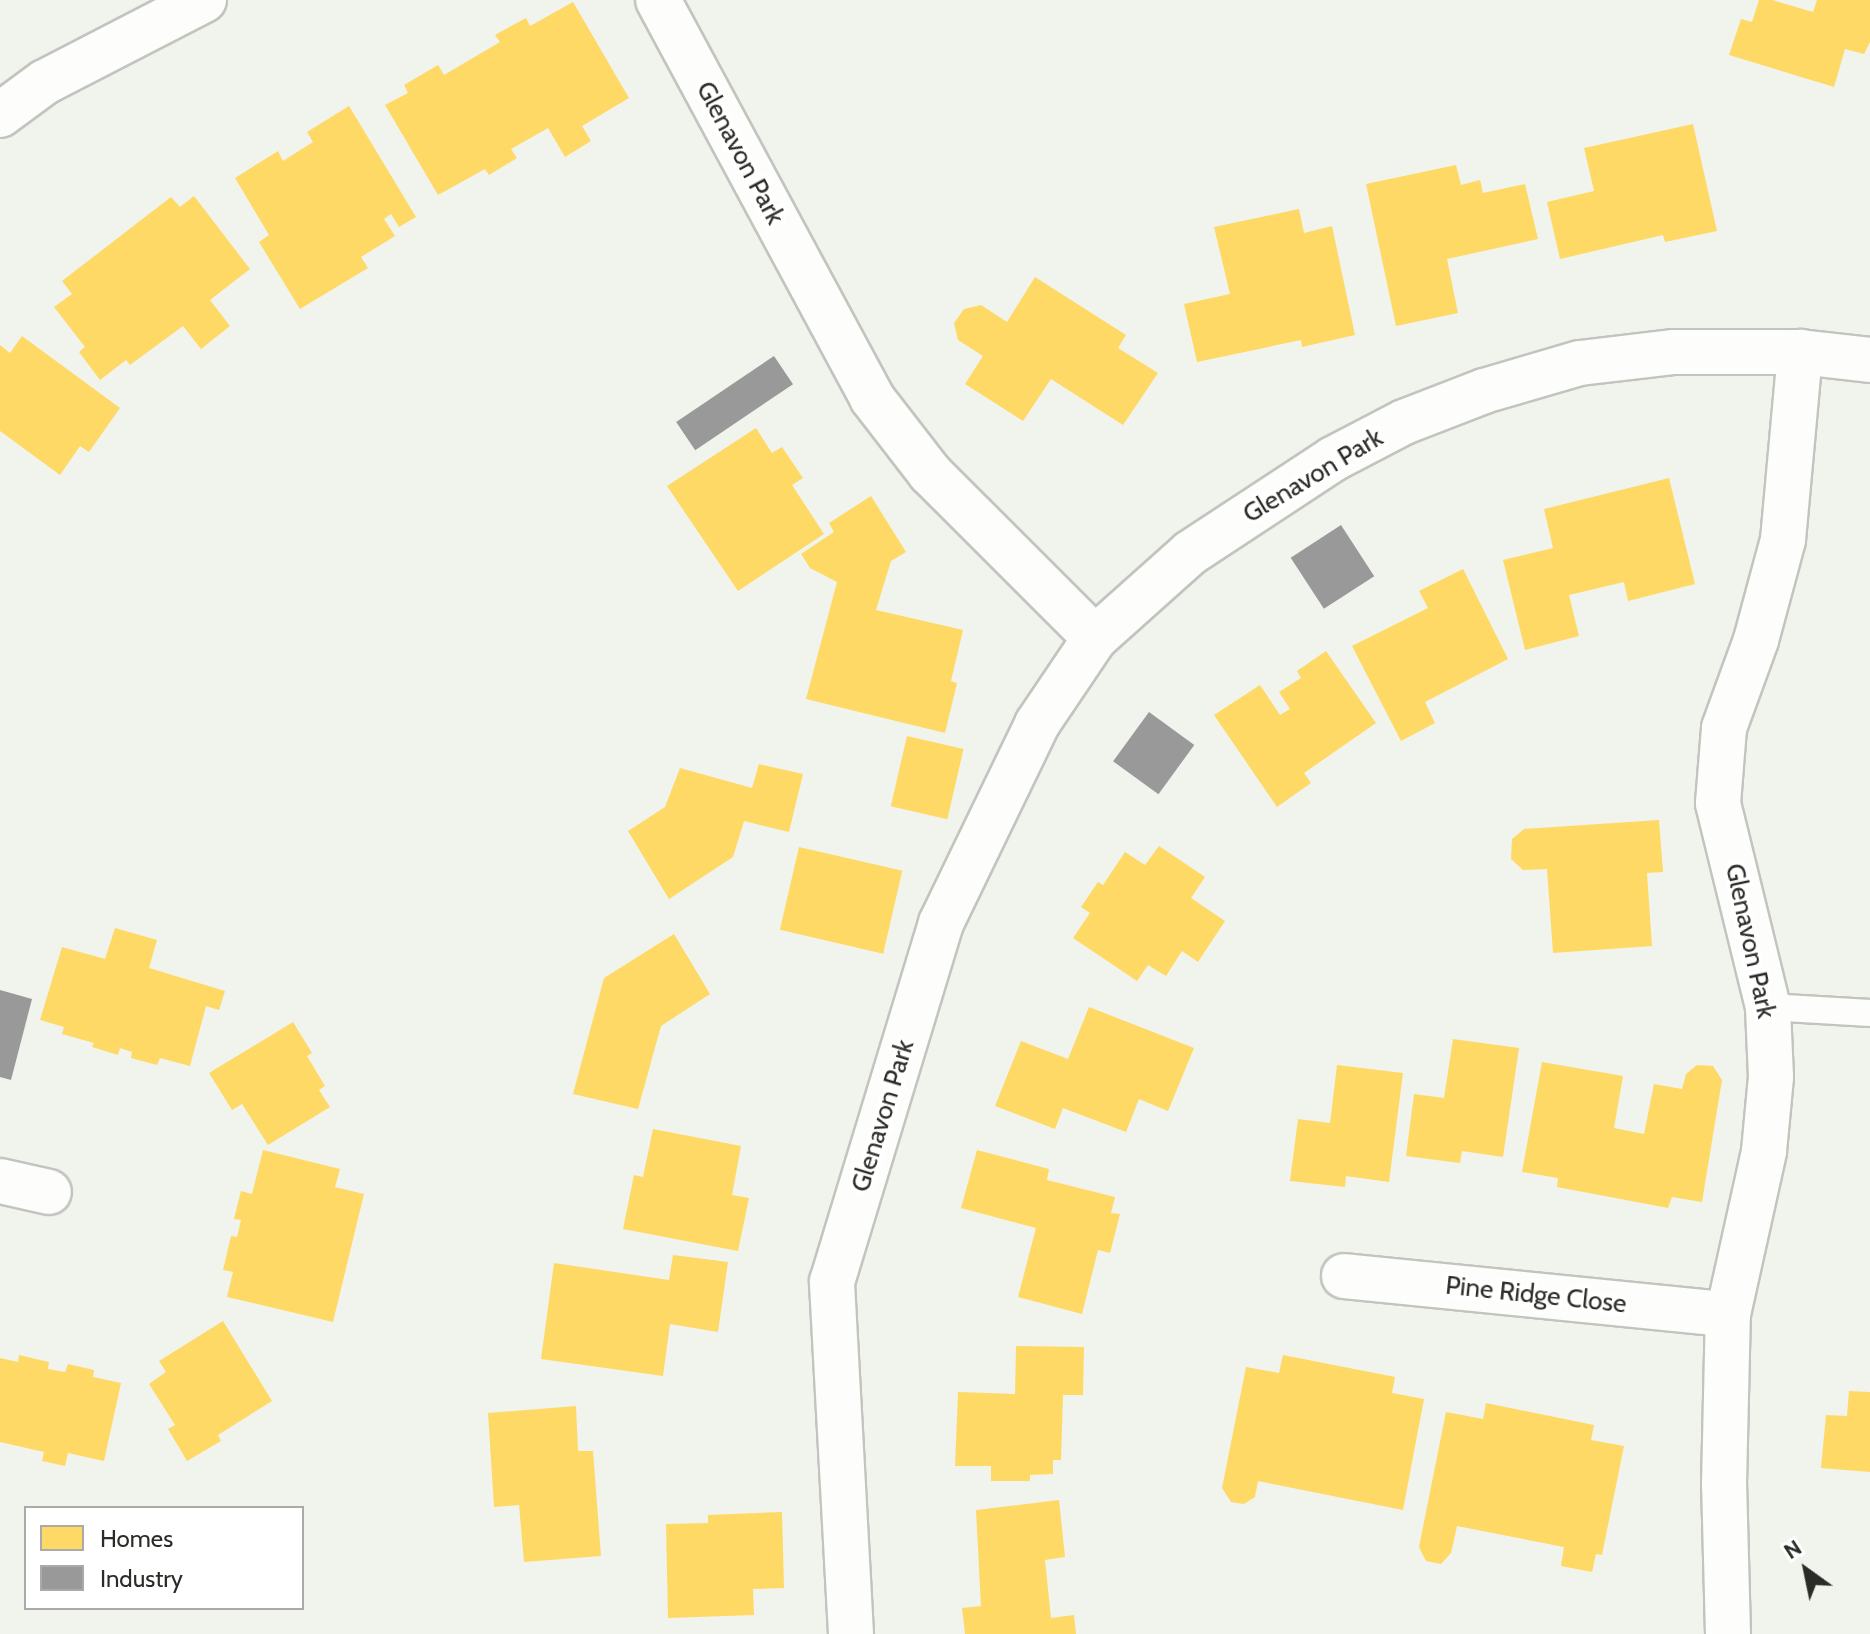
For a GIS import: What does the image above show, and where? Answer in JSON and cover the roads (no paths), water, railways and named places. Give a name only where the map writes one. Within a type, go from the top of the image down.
[{"type":"street","points":[[0,115],[45,82],[204,0]]},
{"type":"street","name":"Glenavon Park","points":[[658,0],[872,398],[930,473],[1095,638]]},
{"type":"street","name":"Glenavon Park","points":[[851,1634],[832,1282],[941,923],[1037,724],[1095,638],[1190,553],[1333,459],[1404,422],[1484,391],[1580,363],[1674,352],[1800,352],[1870,360]]},
{"type":"street","name":"Glenavon Park","points":[[1728,1634],[1724,1485],[1728,1314],[1764,1151],[1771,1077],[1768,1007],[1718,803],[1724,728],[1756,640],[1783,540],[1800,352]]},
{"type":"street","points":[[0,1181],[49,1192]]},
{"type":"street","name":"Pine Ridge Close","points":[[1344,1276],[1728,1314]]},
{"type":"lane","points":[[1768,1007],[1870,1013]]}]
